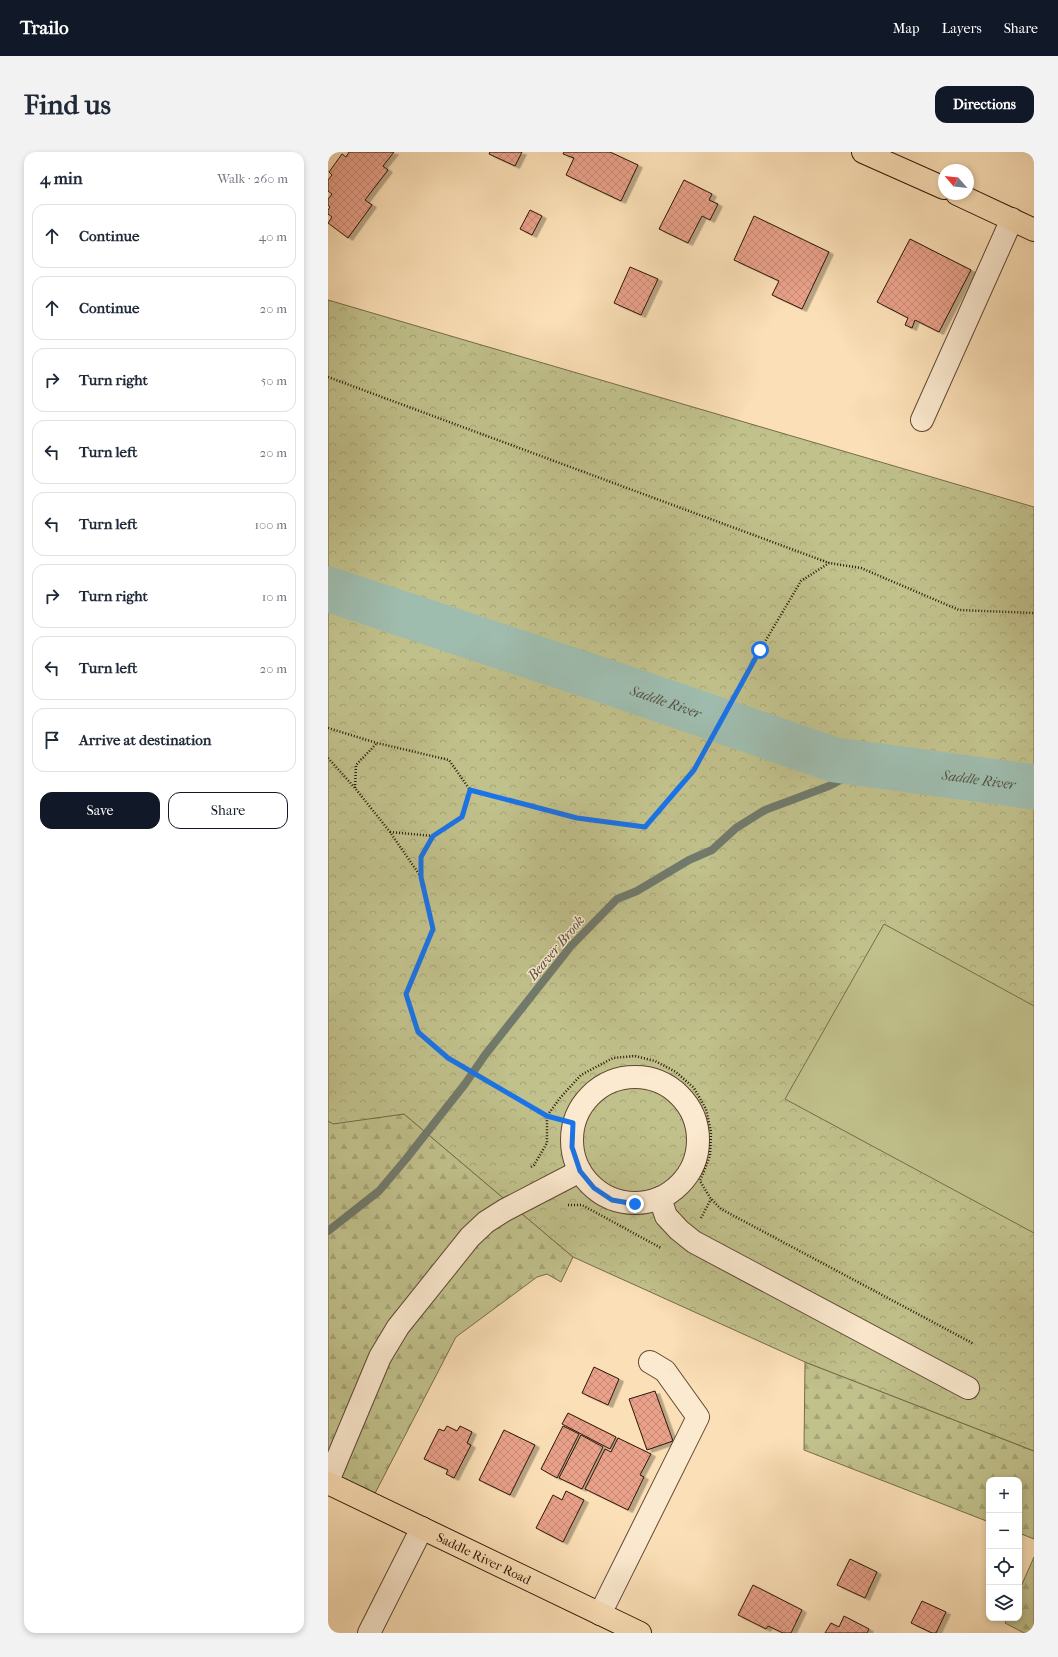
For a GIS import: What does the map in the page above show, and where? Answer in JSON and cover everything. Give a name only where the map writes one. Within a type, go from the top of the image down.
[{"type":"main road","points":[[863,152],[938,185]]},
{"type":"main road","points":[[970,200],[1034,230]]},
{"type":"main road","name":"Saddle River Road","points":[[328,1482],[640,1633]]},
{"type":"street","points":[[922,420],[1012,219]]},
{"type":"street","points":[[634,1076],[655,1079],[672,1088],[687,1103],[696,1122],[698,1144],[693,1166],[680,1185],[660,1198],[635,1204],[612,1200],[594,1188],[580,1171],[572,1147],[573,1123],[582,1104],[596,1089],[614,1080],[634,1076]]},
{"type":"street","points":[[328,1482],[380,1357],[388,1342],[398,1327],[470,1237],[486,1222],[505,1210],[580,1171]]},
{"type":"street","points":[[660,1198],[666,1216],[679,1230],[694,1242],[968,1388]]},
{"type":"street","points":[[600,1614],[698,1417],[665,1371],[650,1362]]},
{"type":"street","points":[[369,1633],[422,1528]]},
{"type":"path","points":[[328,377],[829,563],[861,568],[959,610],[1034,613]]},
{"type":"path","points":[[328,728],[377,743],[449,760],[470,790],[577,818],[645,827],[694,770],[760,650],[801,581],[829,563]]},
{"type":"path","points":[[355,788],[356,765],[377,743]]},
{"type":"path","points":[[328,758],[355,788],[390,832],[421,877]]},
{"type":"path","points":[[470,790],[462,817],[433,836],[421,857],[421,877],[433,929],[406,994],[418,1032],[448,1058],[547,1116],[573,1123]]},
{"type":"path","points":[[390,832],[433,836]]},
{"type":"path","points":[[528,1169],[534,1165],[547,1143],[547,1116],[581,1075],[613,1058],[635,1056],[655,1061],[676,1072],[694,1088],[706,1109],[711,1132],[710,1156],[700,1181],[711,1199],[721,1208],[974,1344]]},
{"type":"path","points":[[701,1219],[711,1199]]},
{"type":"path","points":[[561,1204],[582,1205],[666,1251]]},
{"type":"green space","points":[[328,300],[1034,507],[1034,1451],[805,1362],[573,1257],[404,1114],[333,1124],[328,1121]]},
{"type":"green space","points":[[884,924],[1034,1006],[1034,1233],[785,1099]]},
{"type":"green space","points":[[404,1114],[573,1257],[561,1282],[547,1274],[537,1277],[456,1337],[370,1503],[328,1483],[328,1121],[333,1123]]},
{"type":"green space","points":[[805,1362],[1034,1451],[1034,1539],[1022,1534],[1022,1477],[986,1477],[986,1521],[804,1450]]},
{"type":"green space","points":[[1034,1557],[1034,1633],[1024,1633],[1005,1623],[1006,1621],[1022,1621],[1022,1584]]},
{"type":"building","points":[[349,152],[394,152],[383,166],[388,170],[365,200],[372,205],[348,238],[328,223],[332,217],[328,214],[330,207],[328,205],[328,199],[332,194],[328,191],[328,180],[332,175],[329,172],[342,154],[346,157]]},
{"type":"building","points":[[490,152],[522,152],[515,166],[489,154]]},
{"type":"building","points":[[564,152],[610,152],[638,165],[621,201],[566,175],[574,158],[563,154]]},
{"type":"building","points":[[684,180],[712,194],[709,200],[718,204],[710,220],[702,216],[688,243],[659,229]]},
{"type":"building","points":[[530,210],[542,216],[532,235],[520,229]]},
{"type":"building","points":[[754,216],[829,252],[802,309],[772,295],[779,281],[734,260]]},
{"type":"building","points":[[910,239],[971,270],[939,332],[915,320],[912,328],[905,325],[908,318],[877,302]]},
{"type":"building","points":[[630,267],[658,279],[641,315],[614,303]]},
{"type":"building","points":[[594,1367],[619,1379],[608,1405],[582,1393]]},
{"type":"building","points":[[655,1391],[673,1441],[647,1450],[629,1399]]},
{"type":"building","points":[[568,1413],[616,1437],[610,1449],[562,1424]]},
{"type":"building","points":[[447,1426],[457,1431],[460,1426],[472,1432],[467,1443],[471,1445],[454,1478],[446,1474],[448,1470],[424,1459],[439,1429],[444,1431]]},
{"type":"building","points":[[563,1426],[579,1434],[557,1478],[541,1469]]},
{"type":"building","points":[[504,1430],[535,1445],[510,1495],[479,1480]]},
{"type":"building","points":[[581,1435],[603,1447],[582,1489],[559,1478]]},
{"type":"building","points":[[618,1438],[651,1454],[640,1475],[644,1477],[628,1510],[585,1489],[605,1449],[611,1452]]},
{"type":"building","points":[[566,1491],[584,1500],[563,1542],[536,1528],[553,1495],[562,1500]]},
{"type":"building","points":[[850,1559],[877,1572],[865,1598],[837,1585]]},
{"type":"building","points":[[753,1585],[802,1610],[791,1633],[783,1633],[768,1626],[766,1629],[738,1615]]},
{"type":"building","points":[[922,1601],[946,1612],[936,1633],[932,1633],[911,1623]]},
{"type":"building","points":[[844,1616],[869,1629],[867,1633],[825,1633],[831,1623],[839,1627]]},
{"type":"waterway","name":"Saddle River","points":[[328,589],[632,690],[835,760],[1034,787]]},
{"type":"waterway","name":"Beaver Brook","points":[[328,1231],[379,1191],[465,1084],[485,1055],[571,946],[617,899],[637,891],[689,860],[712,850],[736,828],[765,810],[829,786],[870,765]]},
{"type":"route","points":[[635,1204],[612,1200],[594,1188],[580,1171],[572,1147],[573,1123],[547,1116],[448,1058],[418,1032],[406,994],[433,929],[421,877],[421,857],[433,836],[462,817],[470,790],[577,818],[645,827],[694,770],[760,650]]}]
